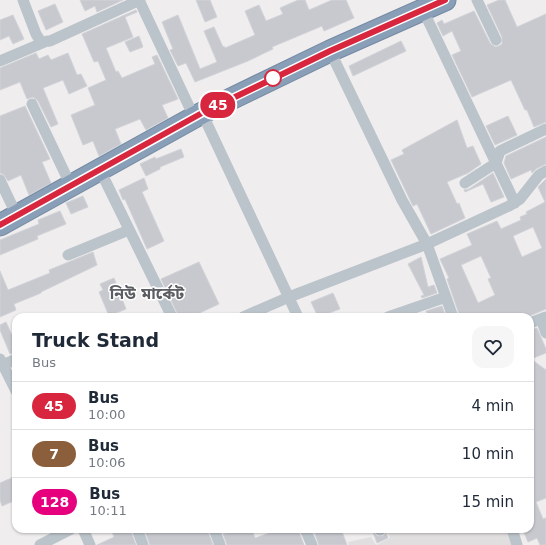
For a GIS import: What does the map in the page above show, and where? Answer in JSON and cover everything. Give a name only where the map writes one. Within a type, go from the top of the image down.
[{"type":"highway","points":[[9,221],[198,115],[330,51],[445,0]]},
{"type":"street","points":[[23,0],[36,34],[41,42],[48,41]]},
{"type":"street","points":[[0,62],[140,0],[296,313]]},
{"type":"street","points":[[477,0],[496,40]]},
{"type":"street","points":[[423,10],[515,203]]},
{"type":"street","points":[[330,51],[402,200],[427,244],[452,313]]},
{"type":"street","points":[[32,104],[71,186]]},
{"type":"street","points":[[465,183],[496,163],[500,151],[546,129]]},
{"type":"street","points":[[100,170],[170,313]]},
{"type":"street","points":[[252,313],[289,297],[427,244],[515,203],[539,176],[546,171]]},
{"type":"street","points":[[0,180],[9,221]]},
{"type":"street","points":[[68,255],[129,230]]},
{"type":"street","points":[[400,313],[446,297]]},
{"type":"street","points":[[534,322],[544,318],[546,333]]},
{"type":"street","points":[[12,360],[1,362],[12,383]]},
{"type":"street","points":[[40,545],[63,533]]},
{"type":"street","points":[[85,533],[90,545]]},
{"type":"street","points":[[138,533],[143,545]]},
{"type":"street","points":[[216,533],[220,545]]},
{"type":"street","points":[[307,533],[312,545]]},
{"type":"street","points":[[513,533],[517,545]]},
{"type":"shaded area","points":[[388,533],[512,533],[516,545],[376,545],[390,538]]},
{"type":"shaded area","points":[[371,537],[376,545],[349,545],[348,542]]},
{"type":"building","points":[[80,0],[123,0],[97,12],[95,6],[85,11]]},
{"type":"building","points":[[196,0],[210,0],[217,17],[205,22]]},
{"type":"building","points":[[298,0],[305,0],[309,10],[332,0],[346,0],[354,18],[324,31],[322,26],[272,47],[273,49],[248,61],[195,82],[186,63],[178,66],[170,50],[173,49],[162,22],[178,15],[200,69],[217,62],[204,31],[214,27],[223,47],[224,46],[225,48],[255,35],[245,11],[259,5],[266,21],[283,14],[280,8]]},
{"type":"building","points":[[499,0],[505,0],[517,27],[546,14],[546,122],[534,127],[511,80],[472,97],[452,55],[461,51],[452,31],[443,36],[437,23],[442,20],[444,24],[474,11],[490,43],[495,47],[499,46],[502,44],[502,37],[487,5]]},
{"type":"building","points":[[55,4],[63,22],[46,30],[38,11]]},
{"type":"building","points":[[136,10],[137,12],[125,17],[133,37],[106,48],[116,72],[118,71],[122,78],[155,64],[152,57],[157,55],[178,99],[162,105],[168,118],[146,130],[140,119],[115,129],[121,144],[99,156],[93,141],[83,145],[71,115],[95,105],[88,88],[106,80],[98,61],[94,62],[82,34]]},
{"type":"building","points":[[13,15],[24,39],[13,44],[9,36],[0,40],[0,20]]},
{"type":"building","points":[[139,36],[143,47],[130,52],[125,42]]},
{"type":"building","points":[[401,41],[406,51],[353,76],[349,66]]},
{"type":"building","points":[[36,53],[39,59],[48,55],[51,60],[68,53],[77,75],[81,74],[87,86],[69,94],[63,80],[43,88],[58,124],[51,127],[38,101],[33,97],[27,99],[20,82],[0,90],[0,68]]},
{"type":"building","points":[[25,106],[50,159],[42,162],[51,183],[29,195],[21,175],[8,181],[4,175],[0,173],[0,116]]},
{"type":"building","points":[[508,116],[517,135],[495,145],[486,126]]},
{"type":"building","points":[[457,120],[467,148],[473,146],[481,164],[468,173],[447,182],[457,204],[459,203],[465,218],[431,234],[417,204],[413,206],[391,160],[404,154],[402,150]]},
{"type":"building","points":[[546,137],[546,164],[536,169],[532,173],[531,170],[511,179],[504,163],[506,156]]},
{"type":"building","points":[[181,149],[184,157],[160,167],[160,169],[146,176],[140,164],[155,157],[156,159]]},
{"type":"building","points":[[493,173],[504,197],[491,202],[483,184],[465,192],[464,190],[469,189]]},
{"type":"building","points":[[144,178],[148,189],[142,192],[164,241],[147,249],[125,199],[123,200],[119,190]]},
{"type":"building","points":[[546,179],[546,309],[534,314],[459,313],[447,279],[449,278],[440,259],[472,245],[467,234],[497,221],[501,229],[521,220],[520,217],[527,214],[526,212],[545,202],[538,187]],"holes":[[[533,227],[542,248],[522,257],[513,236]],[[481,256],[491,278],[488,279],[495,295],[478,303],[461,265]]]},
{"type":"building","points":[[83,196],[88,207],[71,214],[66,203]]},
{"type":"building","points":[[60,211],[66,224],[37,236],[38,239],[0,255],[0,240],[39,224],[38,220]]},
{"type":"building","points":[[93,252],[97,265],[41,293],[14,304],[16,310],[0,317],[0,271],[8,290],[50,273],[49,270]]},
{"type":"building","points":[[421,257],[428,287],[434,285],[437,293],[422,298],[421,296],[424,295],[408,264]]},
{"type":"building","points":[[199,262],[219,304],[200,313],[177,313],[161,279]]},
{"type":"building","points":[[114,278],[126,309],[116,313],[108,313],[99,292],[103,290],[100,284]]},
{"type":"building","points":[[333,293],[340,309],[329,313],[316,313],[311,302]]},
{"type":"building","points":[[442,306],[445,313],[427,313],[426,311]]},
{"type":"building","points":[[6,322],[12,335],[12,353],[10,354],[0,330],[0,325]]},
{"type":"building","points":[[537,328],[546,349],[546,353],[534,358],[534,329]]},
{"type":"building","points":[[534,361],[546,370],[546,498],[536,502],[543,519],[546,518],[546,545],[540,545],[537,538],[528,542],[524,533],[534,533]]},
{"type":"building","points":[[12,478],[12,502],[2,506],[0,500],[0,483]]},
{"type":"building","points":[[112,533],[132,533],[136,545],[97,545],[114,537]]},
{"type":"building","points":[[146,533],[208,533],[213,545],[150,545]]},
{"type":"building","points":[[253,533],[255,538],[269,533],[300,533],[304,545],[227,545],[223,534]]},
{"type":"building","points":[[314,533],[342,533],[347,545],[319,545]]},
{"type":"building","points":[[373,533],[377,536],[383,536],[386,533],[388,538],[377,543]]},
{"type":"bus line","name":"45","points":[[0,225],[202,113],[330,51],[445,0]]},
{"type":"district","name":"নিউ মার্কেট","points":[[147,293]]}]
